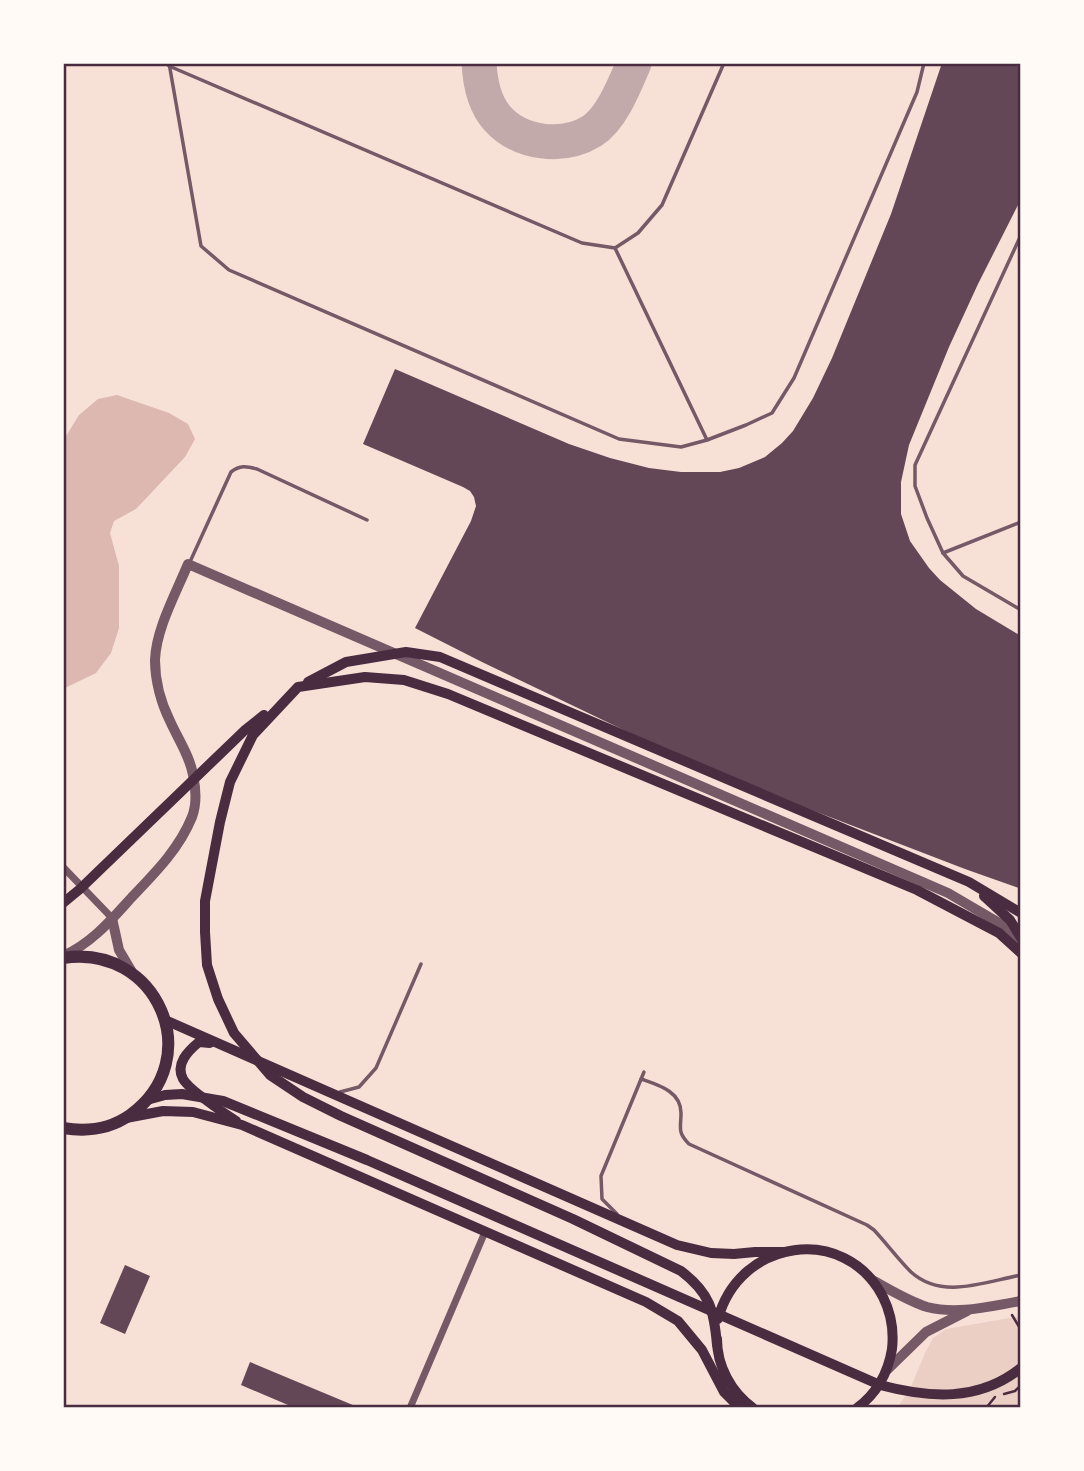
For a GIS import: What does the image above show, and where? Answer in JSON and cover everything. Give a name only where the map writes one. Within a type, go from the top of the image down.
[{"type":"main road","points":[[63,903],[244,731],[298,687],[346,662],[406,652],[440,657],[969,881],[1021,913]]},
{"type":"main road","points":[[740,1407],[723,1371],[710,1303],[697,1283],[681,1271],[303,1097],[270,1075],[234,1033],[218,999],[207,965],[205,901],[230,782],[253,735],[298,687],[365,677],[404,680],[448,694],[917,890],[999,933],[1021,953]]},
{"type":"main road","points":[[969,881],[1010,920],[1021,938]]},
{"type":"main road","points":[[63,957],[93,957],[121,966],[153,994],[165,1020],[168,1034],[166,1062],[159,1083],[147,1100],[126,1118]]},
{"type":"main road","points":[[165,1020],[677,1245],[711,1253],[797,1250],[825,1252],[850,1262],[872,1280],[886,1304],[892,1331],[886,1371],[872,1394],[859,1407]]},
{"type":"main road","points":[[220,1044],[199,1042],[187,1051],[180,1066],[183,1080],[242,1125]]},
{"type":"main road","points":[[147,1100],[182,1094],[223,1101],[367,1160],[880,1385],[929,1395],[971,1392],[991,1386],[1021,1368]]},
{"type":"main road","points":[[63,1128],[101,1128],[126,1118],[163,1111],[193,1112],[242,1125],[646,1303],[678,1321],[702,1350],[724,1392],[740,1407]]},
{"type":"main road","points":[[717,1345],[719,1318],[729,1292],[746,1271],[783,1252]]},
{"type":"main road","points":[[723,1371],[738,1395],[753,1408]]},
{"type":"street","points":[[63,957],[84,945],[112,918],[174,850],[193,815],[196,799],[193,774],[161,697],[155,659],[158,639],[188,564],[948,893],[1001,924],[1021,944]]},
{"type":"street","points":[[63,867],[112,918],[119,950],[133,974]]},
{"type":"street","points":[[410,1408],[485,1232]]},
{"type":"street","points":[[872,1280],[927,1307],[947,1310],[971,1310],[1021,1301]]},
{"type":"street","points":[[886,1371],[926,1332],[971,1310]]},
{"type":"lane","points":[[169,64],[582,243],[615,248],[638,233],[662,205],[724,63]]},
{"type":"lane","points":[[169,64],[201,246],[229,270],[619,439],[681,447],[707,440],[772,413],[794,378],[917,92],[924,63]]},
{"type":"lane","points":[[1021,235],[915,465],[915,486],[943,553],[963,576],[1021,610]]},
{"type":"lane","points":[[615,248],[707,440]]},
{"type":"lane","points":[[188,564],[231,472],[237,467],[257,469],[367,520]]},
{"type":"lane","points":[[943,553],[1021,522]]},
{"type":"lane","points":[[334,1094],[359,1087],[376,1068],[421,964]]},
{"type":"lane","points":[[623,1221],[602,1199],[601,1176],[644,1072]]},
{"type":"lane","points":[[641,1079],[660,1086],[677,1098],[681,1112],[681,1136],[689,1144],[867,1225],[913,1273],[931,1285],[958,1288],[1021,1275]]},
{"type":"path","points":[[1006,1304],[1021,1330]]},
{"type":"path","points":[[986,1408],[996,1395],[1016,1391],[1021,1385]]},
{"type":"shaded area","points":[[117,395],[169,413],[188,424],[195,439],[185,457],[136,509],[114,521],[110,533],[119,566],[119,628],[111,653],[96,673],[63,689],[63,441],[79,415],[98,399]]},
{"type":"shaded area","points":[[1021,1316],[1021,1408],[897,1408],[910,1389],[933,1338],[946,1329]]},
{"type":"building","points":[[942,63],[1021,63],[1021,199],[949,347],[909,445],[901,482],[901,514],[910,541],[940,580],[976,609],[1021,636],[1019,888],[809,809],[632,734],[415,628],[471,521],[476,506],[474,497],[463,487],[363,444],[395,369],[569,444],[649,468],[681,472],[720,472],[739,468],[765,457],[793,431],[832,358],[891,214]]},
{"type":"building","points":[[125,1265],[150,1276],[125,1334],[100,1323]]},
{"type":"building","points":[[250,1362],[360,1408],[295,1408],[241,1385]]},
{"type":"taxiway","points":[[479,63],[484,92],[497,118],[517,134],[555,142],[581,137],[599,125],[617,100],[634,63]]}]
